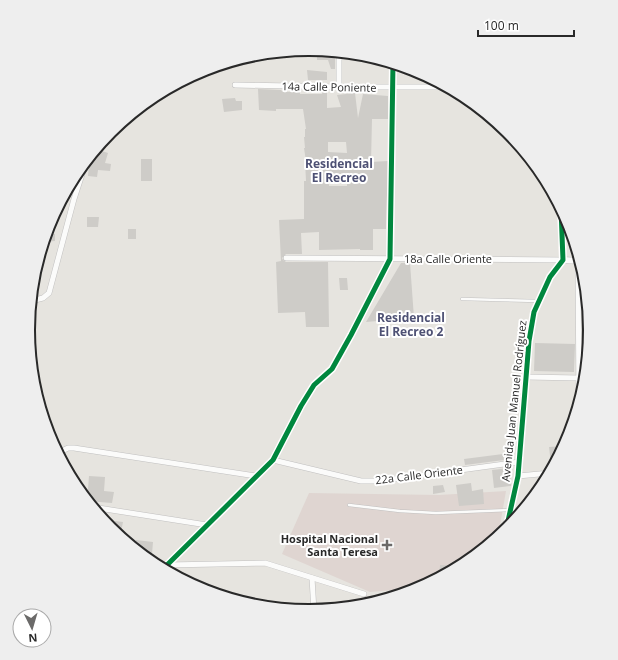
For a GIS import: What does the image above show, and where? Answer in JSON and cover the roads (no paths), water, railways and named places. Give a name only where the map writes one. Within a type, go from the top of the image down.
[{"type":"street","points":[[339,58],[339,87]]},
{"type":"street","points":[[168,564],[273,460],[301,406],[314,385],[332,369],[390,259],[393,70]]},
{"type":"street","name":"14a Calle Poniente","points":[[235,85],[393,88],[436,87]]},
{"type":"street","points":[[37,300],[43,298],[49,293],[81,178]]},
{"type":"street","points":[[562,224],[563,260],[574,261]]},
{"type":"street","name":"18a Calle Oriente","points":[[286,258],[563,260]]},
{"type":"street","name":"Avenida Juan Manuel Rodríguez","points":[[509,517],[518,476],[529,341],[534,312],[550,277],[563,260]]},
{"type":"street","points":[[579,283],[579,377]]},
{"type":"street","points":[[526,377],[579,378]]},
{"type":"street","points":[[63,450],[74,448],[256,476]]},
{"type":"street","name":"22a Calle Oriente","points":[[273,460],[361,481],[380,481],[519,462]]},
{"type":"street","points":[[518,476],[542,474]]},
{"type":"street","points":[[101,508],[207,525]]},
{"type":"street","points":[[172,567],[265,564],[364,594]]},
{"type":"street","points":[[312,578],[314,604]]},
{"type":"lane","points":[[462,299],[538,301]]},
{"type":"lane","points":[[349,504],[400,511],[436,513],[511,510]]},
{"type":"place","name":"Hospital Nacional Santa Teresa","points":[[387,545]]},
{"type":"district","name":"Residencial El Recreo","points":[[339,171]]},
{"type":"district","name":"Residencial El Recreo 2","points":[[411,325]]}]
